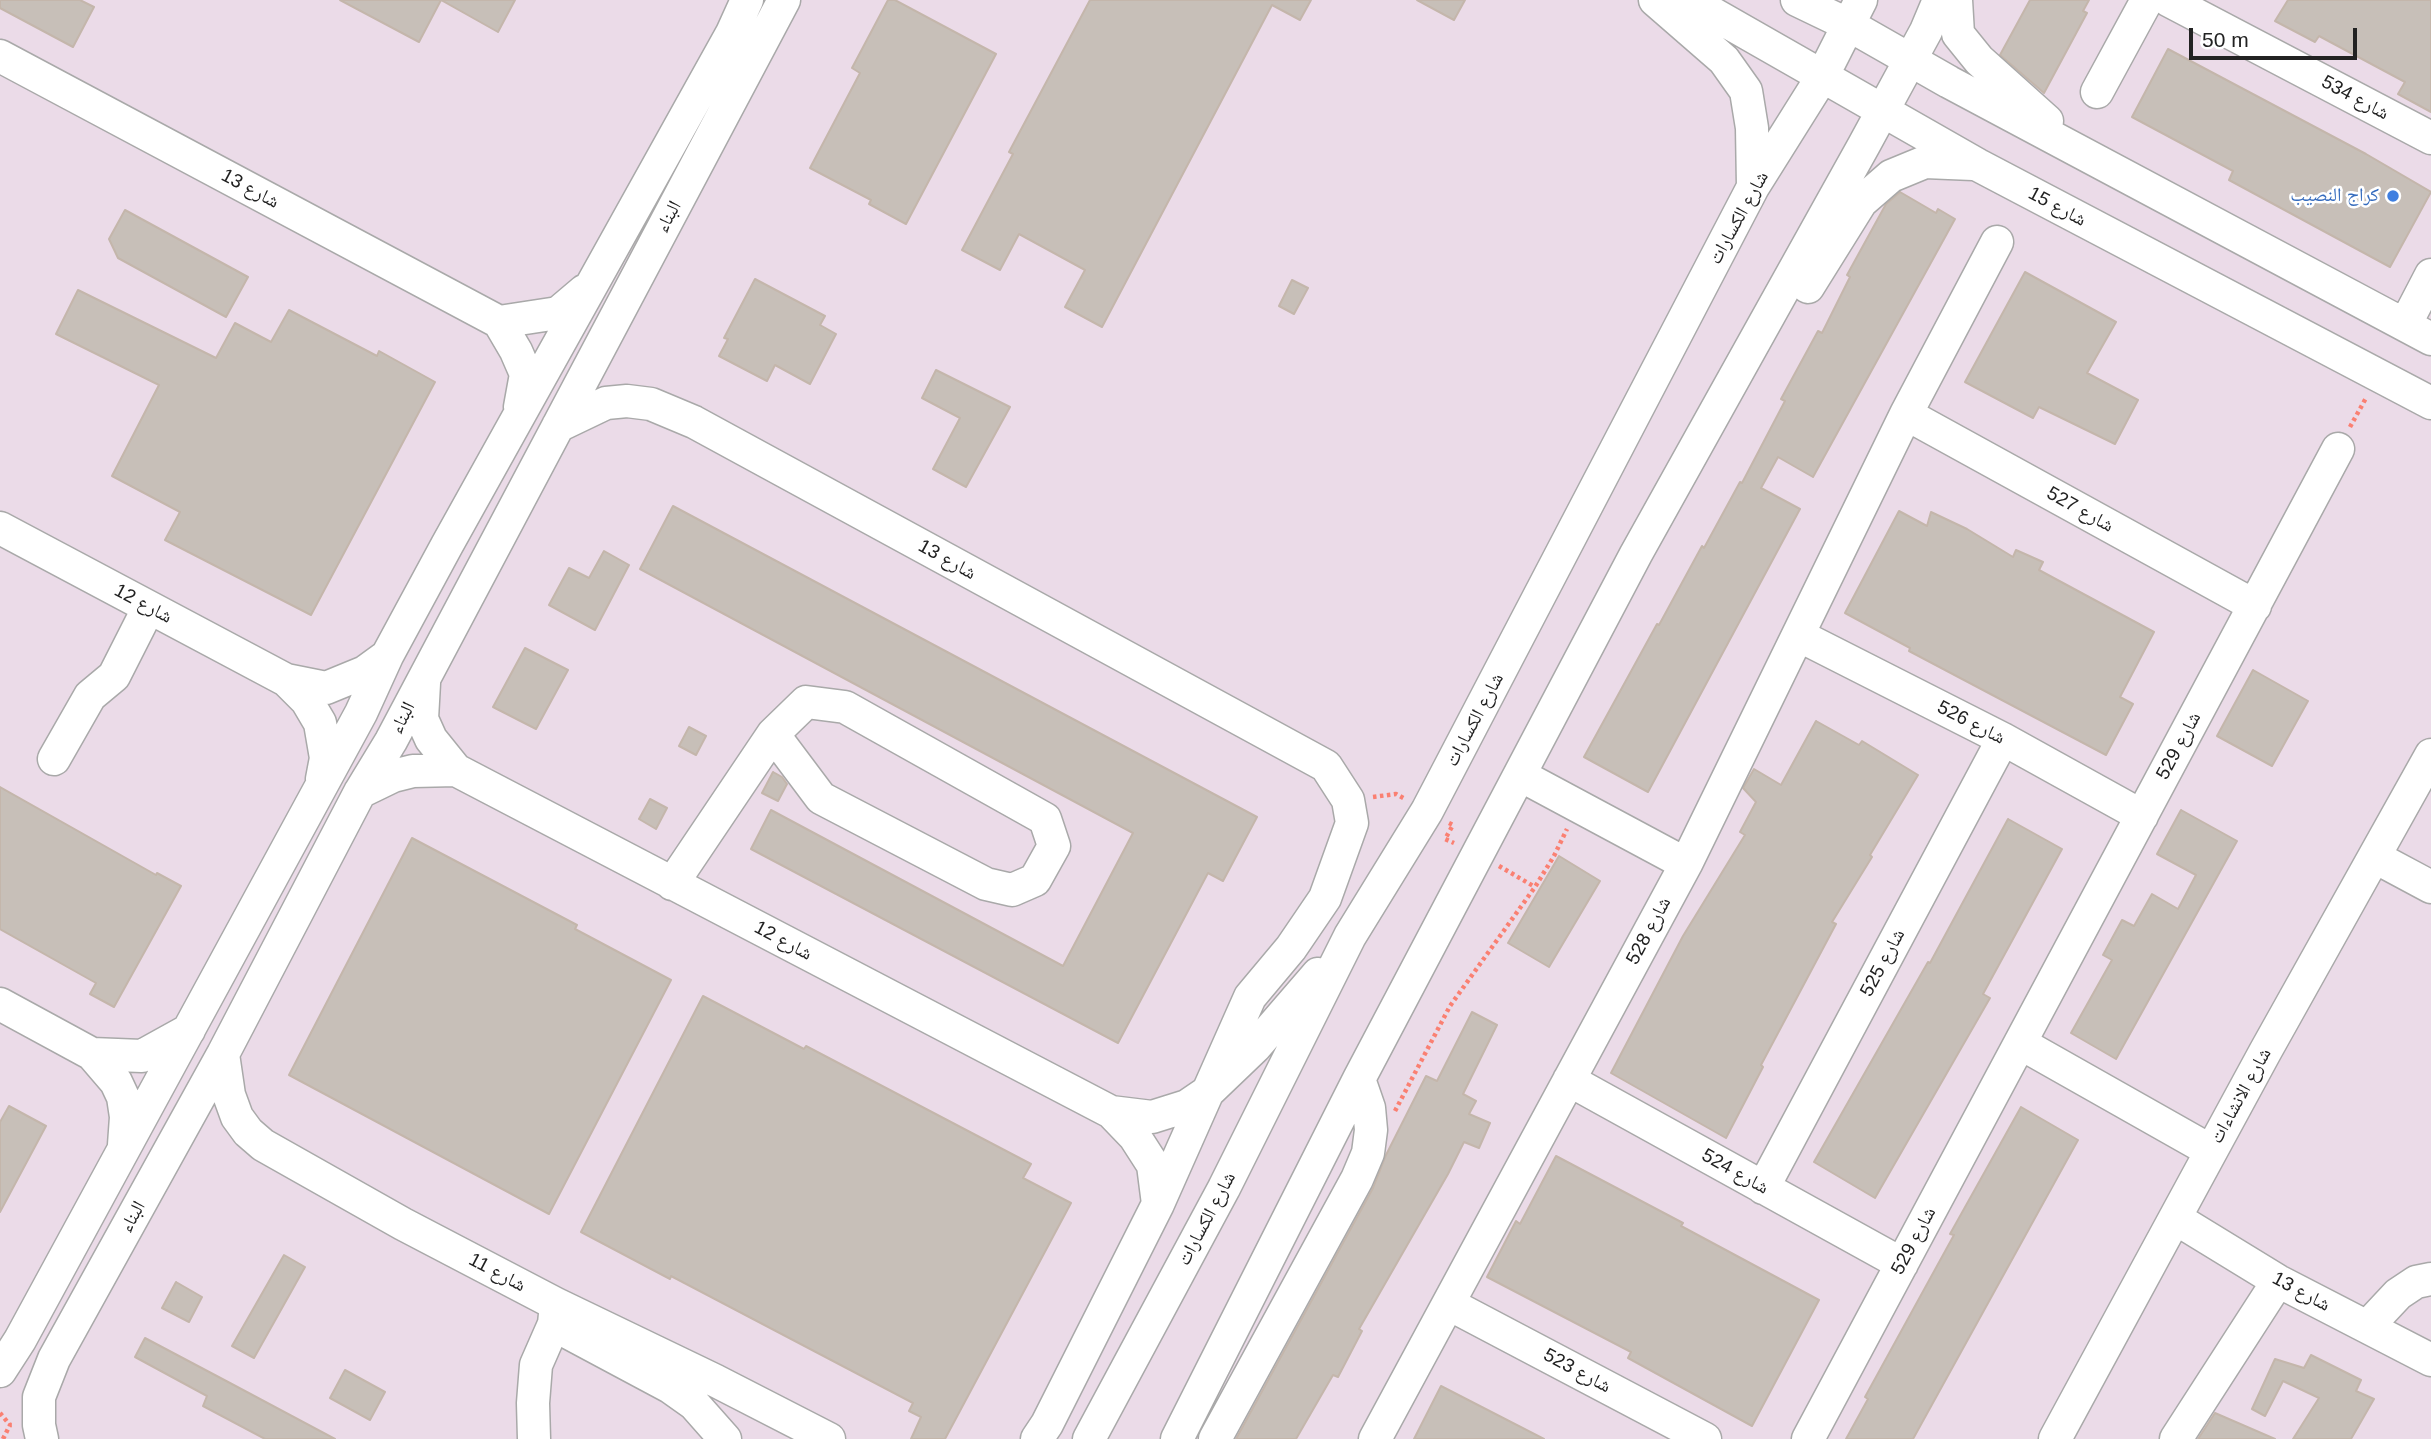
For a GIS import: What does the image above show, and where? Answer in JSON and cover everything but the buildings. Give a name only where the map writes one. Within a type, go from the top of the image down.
[{"type":"street","points":[[727,0],[732,33]]},
{"type":"street","name":"البناء","points":[[0,1371],[20,1340],[124,1150],[361,713],[387,656],[588,288],[732,33],[747,0]]},
{"type":"street","name":"البناء","points":[[42,1439],[39,1397],[54,1359],[223,1054],[360,792],[391,741],[784,0]]},
{"type":"street","points":[[1655,0],[1724,60],[1746,91],[1752,128],[1753,187]]},
{"type":"street","name":"شارع 15","points":[[1689,0],[1978,165],[2431,403]]},
{"type":"street","points":[[1797,0],[1855,12],[1909,61],[2418,332],[2431,275]]},
{"type":"street","points":[[1177,1439],[1359,1079],[1636,554],[1926,32],[1939,0]]},
{"type":"street","points":[[1956,0],[1958,34],[1979,60],[2095,159]]},
{"type":"street","points":[[2096,92],[2147,0]]},
{"type":"street","name":"شارع 534","points":[[2168,0],[2431,138]]},
{"type":"street","name":"شارع الكسارات","points":[[1089,1439],[1224,1188],[1350,936],[1427,811],[1753,187],[1822,77],[1855,12]]},
{"type":"street","name":"شارع 13","points":[[0,56],[499,322]]},
{"type":"street","points":[[1732,382],[1801,299],[1861,202],[1891,176],[1925,162],[1978,165]]},
{"type":"street","name":"شارع 528","points":[[1375,1439],[1686,864],[1906,414],[1997,242]]},
{"type":"street","points":[[517,419],[526,374],[499,322],[558,313],[588,288]]},
{"type":"street","name":"شارع 13","points":[[558,426],[606,403],[627,401],[651,404],[694,422],[1326,766],[1348,800],[1352,823],[1325,898],[1291,948],[1250,997],[1209,1091]]},
{"type":"street","name":"شارع 527","points":[[1906,414],[2255,606]]},
{"type":"street","name":"شارع 529","points":[[1808,1439],[2338,449]]},
{"type":"street","name":"شارع 12","points":[[0,528],[286,680],[326,688],[365,672],[387,656]]},
{"type":"street","points":[[54,759],[90,696],[114,676],[149,607]]},
{"type":"street","name":"شارع 526","points":[[1798,635],[2003,739],[2142,816]]},
{"type":"street","name":"شارع 12","points":[[425,675],[422,719],[431,739],[456,770],[1111,1112],[1135,1137],[1153,1165],[1158,1204]]},
{"type":"street","name":"شارع 12","points":[[286,680],[307,701],[320,723],[326,758],[320,788]]},
{"type":"street","points":[[672,884],[773,734],[806,702],[845,707],[1045,819],[1054,846],[1035,880],[1012,890],[986,884],[821,798],[773,734]]},
{"type":"street","name":"شارع 525","points":[[1763,1188],[2003,739]]},
{"type":"street","name":"شارع الانشاءات","points":[[2055,1439],[2431,755]]},
{"type":"street","name":"شارع 12","points":[[360,792],[393,776],[413,771],[456,770]]},
{"type":"street","points":[[1520,775],[1686,864]]},
{"type":"street","points":[[2375,857],[2431,887]]},
{"type":"street","points":[[1044,1434],[1158,1204],[1209,1091],[1255,1047],[1350,936]]},
{"type":"street","points":[[0,1004],[92,1054],[116,1082],[123,1097],[126,1117],[124,1150]]},
{"type":"street","points":[[92,1054],[142,1056],[189,1030]]},
{"type":"street","points":[[2020,1043],[2211,1151]]},
{"type":"street","name":"شارع 11","points":[[223,1054],[229,1095],[237,1117],[248,1132],[263,1145],[555,1314],[716,1381],[829,1439]]},
{"type":"street","points":[[1214,1439],[1357,1179],[1368,1153],[1371,1130],[1369,1108],[1359,1079]]},
{"type":"street","name":"شارع 524","points":[[1569,1080],[1902,1264]]},
{"type":"street","name":"شارع 12","points":[[1111,1112],[1152,1117],[1187,1106],[1209,1091]]},
{"type":"street","name":"شارع 13","points":[[2175,1218],[2278,1281],[2431,1360]]},
{"type":"street","points":[[2368,1326],[2398,1294],[2416,1282],[2431,1279]]},
{"type":"street","points":[[2176,1439],[2278,1281]]},
{"type":"street","name":"شارع 523","points":[[1449,1304],[1705,1439]]},
{"type":"street","points":[[534,1439],[536,1365],[555,1314],[694,1404],[725,1439]]},
{"type":"street","points":[[1198,1401],[1260,1354]]},
{"type":"path","points":[[2338,449],[2378,376]]},
{"type":"path","points":[[1390,1119],[1450,1006],[1554,856],[1578,806]]},
{"type":"path","points":[[0,1413],[10,1425]]},
{"type":"shaded area","points":[[0,0],[2431,0],[2431,1439],[0,1439]]},
{"type":"place","name":"كراج النصيب","points":[[2393,196]]}]
